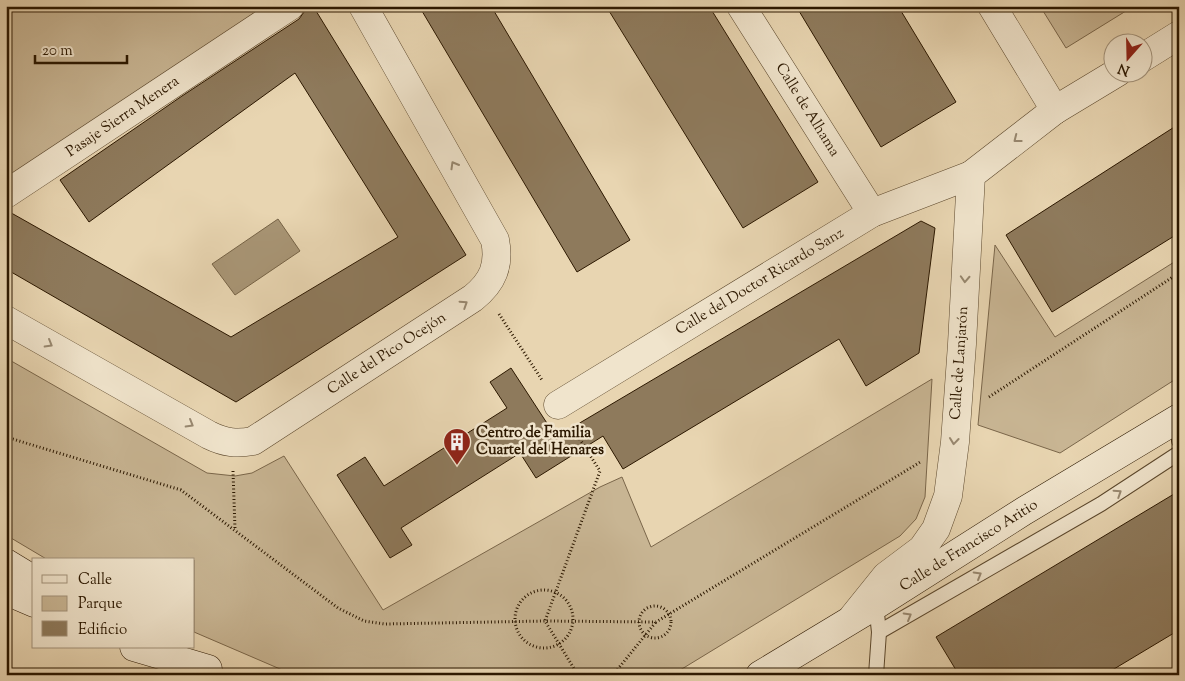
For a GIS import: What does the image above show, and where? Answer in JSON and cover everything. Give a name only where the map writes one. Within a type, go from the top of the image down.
[{"type":"street","name":"Pasaje Sierra Menera","points":[[6,194],[290,6]]},
{"type":"street","name":"Calle del Pico Ocejón","points":[[232,443],[253,441],[473,298],[490,281],[498,257],[495,240],[363,6]]},
{"type":"street","name":"Calle de Alhama","points":[[741,6],[872,214]]},
{"type":"street","points":[[992,6],[1055,110]]},
{"type":"street","points":[[1152,52],[1179,35]]},
{"type":"street","points":[[971,175],[1055,110],[1102,82]]},
{"type":"street","name":"Calle del Doctor Ricardo Sanz","points":[[558,405],[872,214],[971,175]]},
{"type":"street","name":"Calle de Lanjarón","points":[[850,620],[886,576],[922,550],[936,530],[948,496],[956,430],[971,175]]},
{"type":"street","points":[[6,320],[210,435],[232,443]]},
{"type":"street","name":"Calle de Francisco Aritio","points":[[760,675],[1024,511],[1178,426]]},
{"type":"street","points":[[6,563],[32,579]]},
{"type":"street","points":[[6,591],[32,602]]},
{"type":"street","points":[[137,648],[214,672]]},
{"type":"street","points":[[166,648],[214,672]]},
{"type":"street","points":[[182,675],[214,672]]},
{"type":"lane","points":[[880,632],[1101,504],[1179,453]]},
{"type":"lane","points":[[910,583],[936,599]]},
{"type":"lane","points":[[876,604],[880,632],[876,675]]},
{"type":"path","points":[[613,675],[656,622],[956,430],[1179,273]]},
{"type":"path","points":[[483,290],[600,471],[545,620]]},
{"type":"path","points":[[6,438],[181,490],[338,608],[364,621],[385,624],[545,620],[656,622]]},
{"type":"path","points":[[232,443],[235,530]]},
{"type":"path","points":[[549,590],[556,592],[566,599],[572,607],[573,627],[569,636],[552,648],[533,646],[519,634],[516,621],[518,606],[530,593],[549,590]]},
{"type":"path","points":[[652,606],[663,608],[671,622],[664,636],[655,638],[645,636],[641,631],[638,621],[643,611],[652,606]]},
{"type":"path","points":[[545,620],[578,675]]},
{"type":"green space","points":[[11,6],[265,6],[6,180],[6,10]]},
{"type":"green space","points":[[1040,6],[1134,6],[1066,48]]},
{"type":"green space","points":[[995,245],[1055,337],[1179,259],[1179,377],[1060,453],[978,425]]},
{"type":"green space","points":[[6,358],[207,473],[235,476],[252,473],[284,456],[383,610],[600,487],[622,477],[651,547],[932,379],[925,497],[916,519],[900,536],[672,675],[294,675],[195,632],[195,558],[45,558],[6,535]]},
{"type":"shaded area","points":[[278,219],[300,251],[235,295],[212,264]]},
{"type":"building","points":[[313,6],[466,255],[236,402],[6,269],[6,210],[231,337],[398,237],[295,73],[89,222],[60,180],[182,96],[299,19],[304,12]]},
{"type":"building","points":[[419,6],[491,6],[630,240],[577,272]]},
{"type":"building","points":[[606,6],[709,6],[818,182],[743,228]]},
{"type":"building","points":[[796,6],[898,6],[956,102],[881,147]]},
{"type":"building","points":[[1179,124],[1179,233],[1052,312],[1006,235]]},
{"type":"building","points":[[921,221],[935,228],[919,353],[866,386],[839,339],[623,469],[603,436],[536,478],[520,453],[401,528],[412,545],[390,558],[337,475],[365,457],[384,486],[507,408],[490,382],[511,368],[556,437]]},
{"type":"building","points":[[1179,491],[1179,630],[1104,675],[959,675],[936,637]]},
{"type":"place","name":"Centro de Familia Cuartel del Henares","points":[[457,466]]}]
